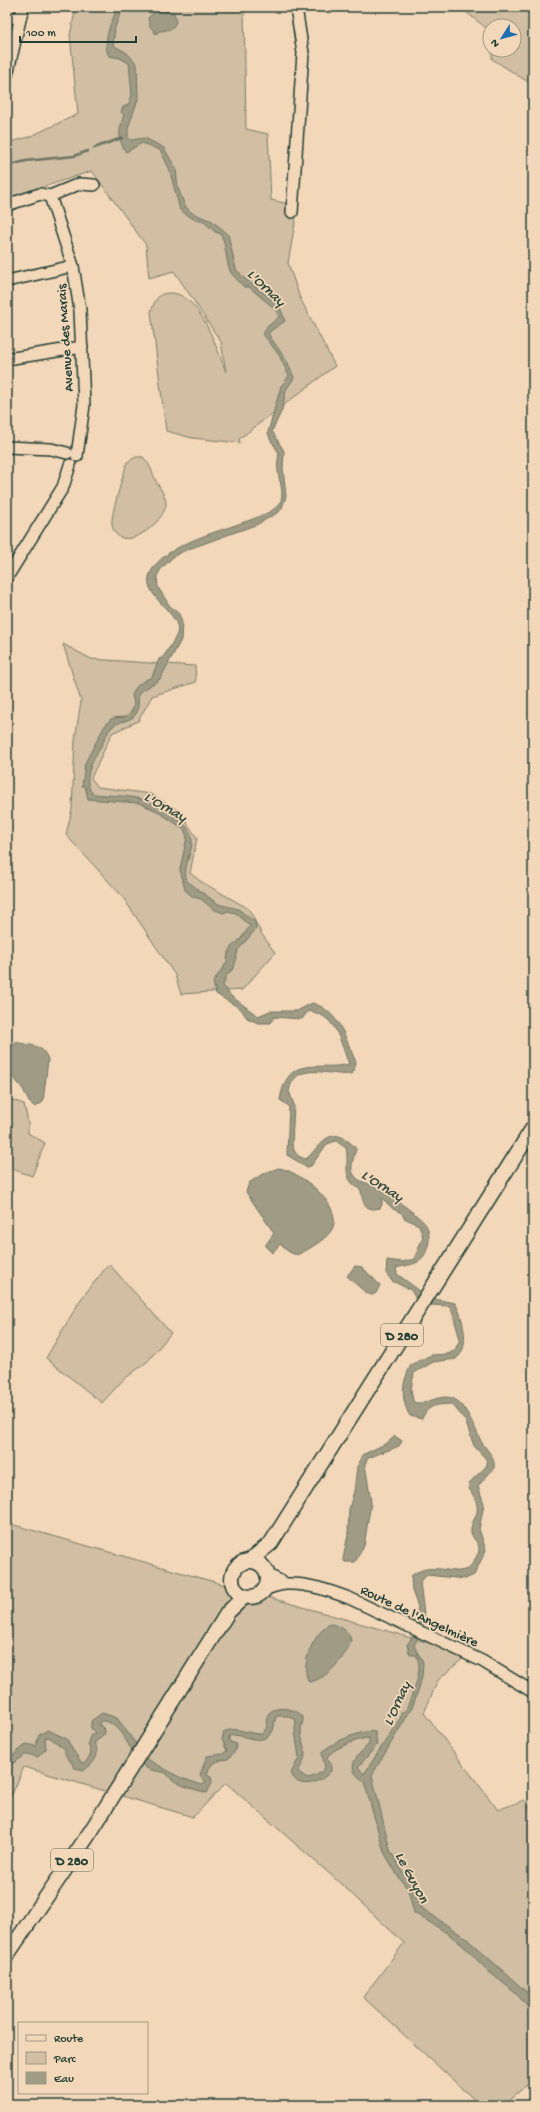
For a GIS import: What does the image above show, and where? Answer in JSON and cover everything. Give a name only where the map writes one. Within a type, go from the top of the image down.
[{"type":"main road","name":"D 280","points":[[249,1560],[271,1543],[533,1128]]},
{"type":"main road","name":"D 280","points":[[266,1578],[271,1543]]},
{"type":"main road","points":[[249,1560],[258,1562],[266,1578],[257,1596],[245,1596],[234,1587],[232,1579],[235,1569],[249,1560]]},
{"type":"main road","name":"D 280","points":[[228,1612],[234,1587]]},
{"type":"main road","name":"D 280","points":[[7,1954],[91,1831],[228,1612],[245,1596]]},
{"type":"street","points":[[7,75],[23,7]]},
{"type":"street","points":[[292,212],[302,53],[296,7]]},
{"type":"street","points":[[7,16],[20,19]]},
{"type":"street","points":[[7,205],[40,194],[50,196],[79,184],[94,185]]},
{"type":"street","name":"Avenue des Marais","points":[[7,577],[11,561],[63,487],[70,458],[82,433],[84,405],[80,310],[74,266],[50,196]]},
{"type":"street","points":[[7,281],[74,266]]},
{"type":"street","points":[[7,359],[82,347]]},
{"type":"street","points":[[7,447],[51,449],[70,458]]},
{"type":"street","name":"Route de l'Angelmière","points":[[266,1578],[286,1584],[300,1585],[332,1592],[482,1661],[533,1692]]},
{"type":"green space","points":[[76,7],[244,7],[246,129],[268,134],[271,200],[298,206],[288,263],[300,298],[335,366],[239,439],[240,443],[192,438],[166,431],[151,312],[158,297],[168,293],[179,295],[189,301],[198,311],[212,336],[226,372],[221,342],[174,271],[149,278],[146,245],[92,171],[7,199],[7,143],[29,137],[78,114],[70,35]]},
{"type":"green space","points":[[467,7],[533,7],[533,85],[492,59],[522,58],[522,18],[482,18],[482,25],[466,12]]},
{"type":"green space","points":[[136,457],[143,457],[151,468],[164,495],[166,503],[159,520],[151,527],[142,534],[132,538],[123,538],[116,534],[112,525],[112,520],[127,462]]},
{"type":"green space","points":[[63,644],[91,659],[195,666],[196,682],[152,696],[138,721],[112,733],[91,778],[98,787],[151,794],[179,811],[197,838],[190,873],[200,881],[249,909],[261,933],[275,953],[242,990],[181,994],[175,975],[122,896],[66,835],[72,809],[75,740],[81,701]]},
{"type":"green space","points":[[7,1093],[12,1100],[24,1104],[28,1122],[28,1133],[45,1143],[32,1176],[7,1167]]},
{"type":"green space","points":[[109,1264],[171,1333],[147,1362],[123,1380],[102,1403],[46,1358],[81,1299]]},
{"type":"green space","points":[[7,1523],[468,1654],[438,1680],[424,1713],[498,1810],[524,1800],[533,1811],[533,2080],[503,2105],[480,2105],[363,1997],[404,1943],[340,1883],[226,1783],[193,1817],[24,1767],[7,1806]]},
{"type":"water","points":[[118,7],[123,7],[115,27],[113,45],[127,53],[137,64],[138,99],[128,128],[128,138],[131,140],[145,138],[164,148],[176,169],[178,188],[185,206],[192,213],[212,221],[228,234],[236,269],[244,278],[280,307],[285,321],[269,332],[269,335],[288,363],[294,378],[286,390],[282,410],[272,431],[284,451],[283,468],[286,496],[282,508],[279,512],[258,524],[186,550],[174,556],[161,569],[157,576],[158,587],[169,605],[179,614],[182,622],[181,640],[160,679],[139,693],[138,709],[136,714],[131,719],[115,725],[108,732],[90,768],[88,774],[89,786],[91,792],[95,794],[138,798],[151,802],[174,815],[181,821],[191,834],[192,846],[186,866],[187,881],[218,904],[238,909],[255,922],[256,929],[238,950],[234,968],[226,976],[223,986],[231,996],[258,1016],[270,1011],[297,1011],[312,1003],[329,1012],[335,1019],[345,1035],[356,1062],[354,1071],[351,1074],[306,1072],[298,1075],[293,1081],[289,1091],[294,1105],[292,1144],[296,1154],[306,1159],[324,1140],[334,1136],[340,1136],[353,1145],[356,1149],[352,1162],[352,1169],[356,1178],[375,1186],[396,1200],[423,1221],[427,1227],[429,1243],[423,1257],[416,1263],[396,1268],[397,1274],[420,1291],[434,1299],[455,1303],[460,1313],[464,1333],[464,1346],[461,1353],[456,1359],[433,1362],[414,1373],[411,1389],[413,1401],[416,1403],[448,1397],[462,1405],[473,1423],[481,1441],[494,1460],[494,1468],[478,1486],[484,1504],[479,1529],[486,1550],[474,1575],[465,1579],[427,1575],[420,1582],[425,1622],[414,1646],[423,1663],[422,1677],[412,1708],[372,1775],[390,1850],[402,1871],[412,1881],[422,1908],[467,1939],[530,1995],[533,2000],[533,2016],[519,1997],[488,1971],[457,1940],[414,1913],[408,1889],[399,1878],[384,1852],[364,1781],[354,1771],[354,1762],[369,1744],[369,1738],[353,1742],[334,1751],[327,1758],[331,1764],[331,1771],[322,1779],[304,1784],[294,1779],[291,1773],[299,1758],[295,1730],[296,1720],[289,1716],[276,1716],[273,1731],[263,1739],[252,1739],[235,1735],[229,1736],[229,1741],[236,1744],[235,1751],[228,1759],[220,1760],[214,1763],[208,1771],[207,1775],[211,1777],[212,1783],[207,1793],[179,1784],[166,1773],[145,1767],[115,1726],[108,1722],[101,1721],[99,1724],[105,1730],[104,1735],[94,1743],[97,1751],[96,1758],[84,1770],[75,1768],[65,1754],[65,1749],[49,1737],[45,1738],[46,1749],[38,1757],[27,1754],[7,1767],[7,1760],[27,1744],[36,1746],[39,1735],[48,1730],[67,1739],[82,1763],[86,1762],[91,1754],[88,1743],[90,1736],[95,1733],[91,1728],[91,1721],[102,1713],[117,1718],[147,1759],[181,1778],[202,1785],[206,1782],[200,1775],[207,1756],[223,1754],[227,1751],[222,1739],[224,1732],[229,1730],[238,1730],[262,1734],[267,1727],[266,1719],[269,1713],[281,1708],[296,1711],[303,1717],[301,1730],[305,1756],[298,1771],[305,1778],[316,1775],[325,1767],[322,1753],[331,1745],[364,1732],[375,1732],[377,1745],[358,1767],[364,1774],[401,1717],[401,1713],[406,1710],[418,1675],[419,1668],[416,1655],[410,1655],[407,1645],[414,1634],[418,1607],[412,1591],[411,1576],[420,1571],[430,1569],[462,1571],[469,1568],[474,1561],[479,1548],[471,1529],[476,1514],[477,1505],[475,1498],[468,1487],[471,1481],[487,1465],[486,1459],[474,1446],[465,1420],[452,1404],[437,1405],[430,1408],[424,1414],[422,1419],[410,1416],[405,1403],[403,1390],[411,1365],[431,1355],[448,1354],[455,1350],[460,1339],[451,1308],[449,1306],[430,1305],[416,1299],[411,1290],[392,1281],[386,1273],[387,1260],[402,1262],[414,1259],[423,1237],[419,1225],[404,1218],[402,1213],[393,1209],[382,1198],[382,1205],[380,1208],[371,1209],[366,1205],[362,1199],[361,1190],[350,1181],[348,1176],[346,1148],[336,1141],[327,1144],[311,1166],[307,1167],[287,1155],[289,1106],[280,1100],[284,1085],[290,1075],[297,1070],[306,1067],[349,1064],[336,1030],[331,1023],[318,1013],[308,1011],[302,1019],[274,1017],[271,1023],[258,1023],[247,1018],[241,1009],[216,994],[213,982],[227,962],[228,953],[231,947],[239,941],[250,926],[236,913],[228,911],[223,913],[213,909],[201,899],[193,897],[185,890],[180,869],[187,837],[184,829],[157,811],[139,803],[88,799],[85,786],[82,786],[85,763],[104,727],[111,719],[124,717],[130,714],[134,705],[132,696],[135,689],[142,682],[152,677],[159,659],[163,657],[171,646],[177,634],[177,627],[174,619],[151,590],[149,582],[150,574],[161,560],[177,548],[260,516],[274,509],[281,501],[282,489],[278,466],[279,453],[270,439],[268,432],[281,386],[289,376],[279,355],[263,334],[268,326],[279,317],[275,309],[249,287],[244,287],[231,273],[221,234],[215,232],[202,220],[195,220],[180,210],[169,168],[160,150],[142,143],[126,152],[121,143],[120,134],[124,115],[121,112],[123,107],[128,105],[132,95],[129,63],[120,58],[109,56],[106,44],[108,31]]},
{"type":"water","points":[[158,9],[174,13],[176,21],[170,29],[159,31],[156,34],[150,26],[148,18]]},
{"type":"water","points":[[15,1042],[39,1048],[46,1055],[48,1060],[43,1102],[35,1107],[29,1102],[23,1089],[7,1070],[7,1045]]},
{"type":"water","points":[[279,1168],[297,1175],[317,1190],[331,1208],[334,1218],[333,1227],[328,1235],[300,1254],[292,1253],[280,1244],[272,1253],[265,1246],[274,1233],[246,1192],[249,1183],[264,1173]]},
{"type":"water","points":[[355,1266],[362,1267],[380,1285],[376,1293],[372,1295],[366,1293],[347,1276]]},
{"type":"water","points":[[395,1436],[402,1441],[399,1446],[368,1458],[365,1464],[371,1502],[364,1546],[355,1562],[345,1562],[343,1559],[348,1535],[349,1509],[354,1491],[357,1467],[362,1455],[387,1443]]},
{"type":"water","points":[[330,1624],[344,1629],[349,1634],[351,1641],[345,1654],[334,1667],[322,1677],[309,1682],[306,1675],[306,1667],[310,1650],[319,1634]]},
{"type":"waterway","points":[[94,148],[122,138]]},
{"type":"waterway","points":[[7,166],[26,161],[74,156],[88,151]]},
{"type":"water label","name":"L'Ornay","points":[[267,287]]},
{"type":"water label","name":"L'Ornay","points":[[166,806]]},
{"type":"water label","name":"L'Ornay","points":[[383,1185]]},
{"type":"water label","name":"L'Ornay","points":[[396,1703]]},
{"type":"water label","name":"Le Guyon","points":[[413,1877]]}]
